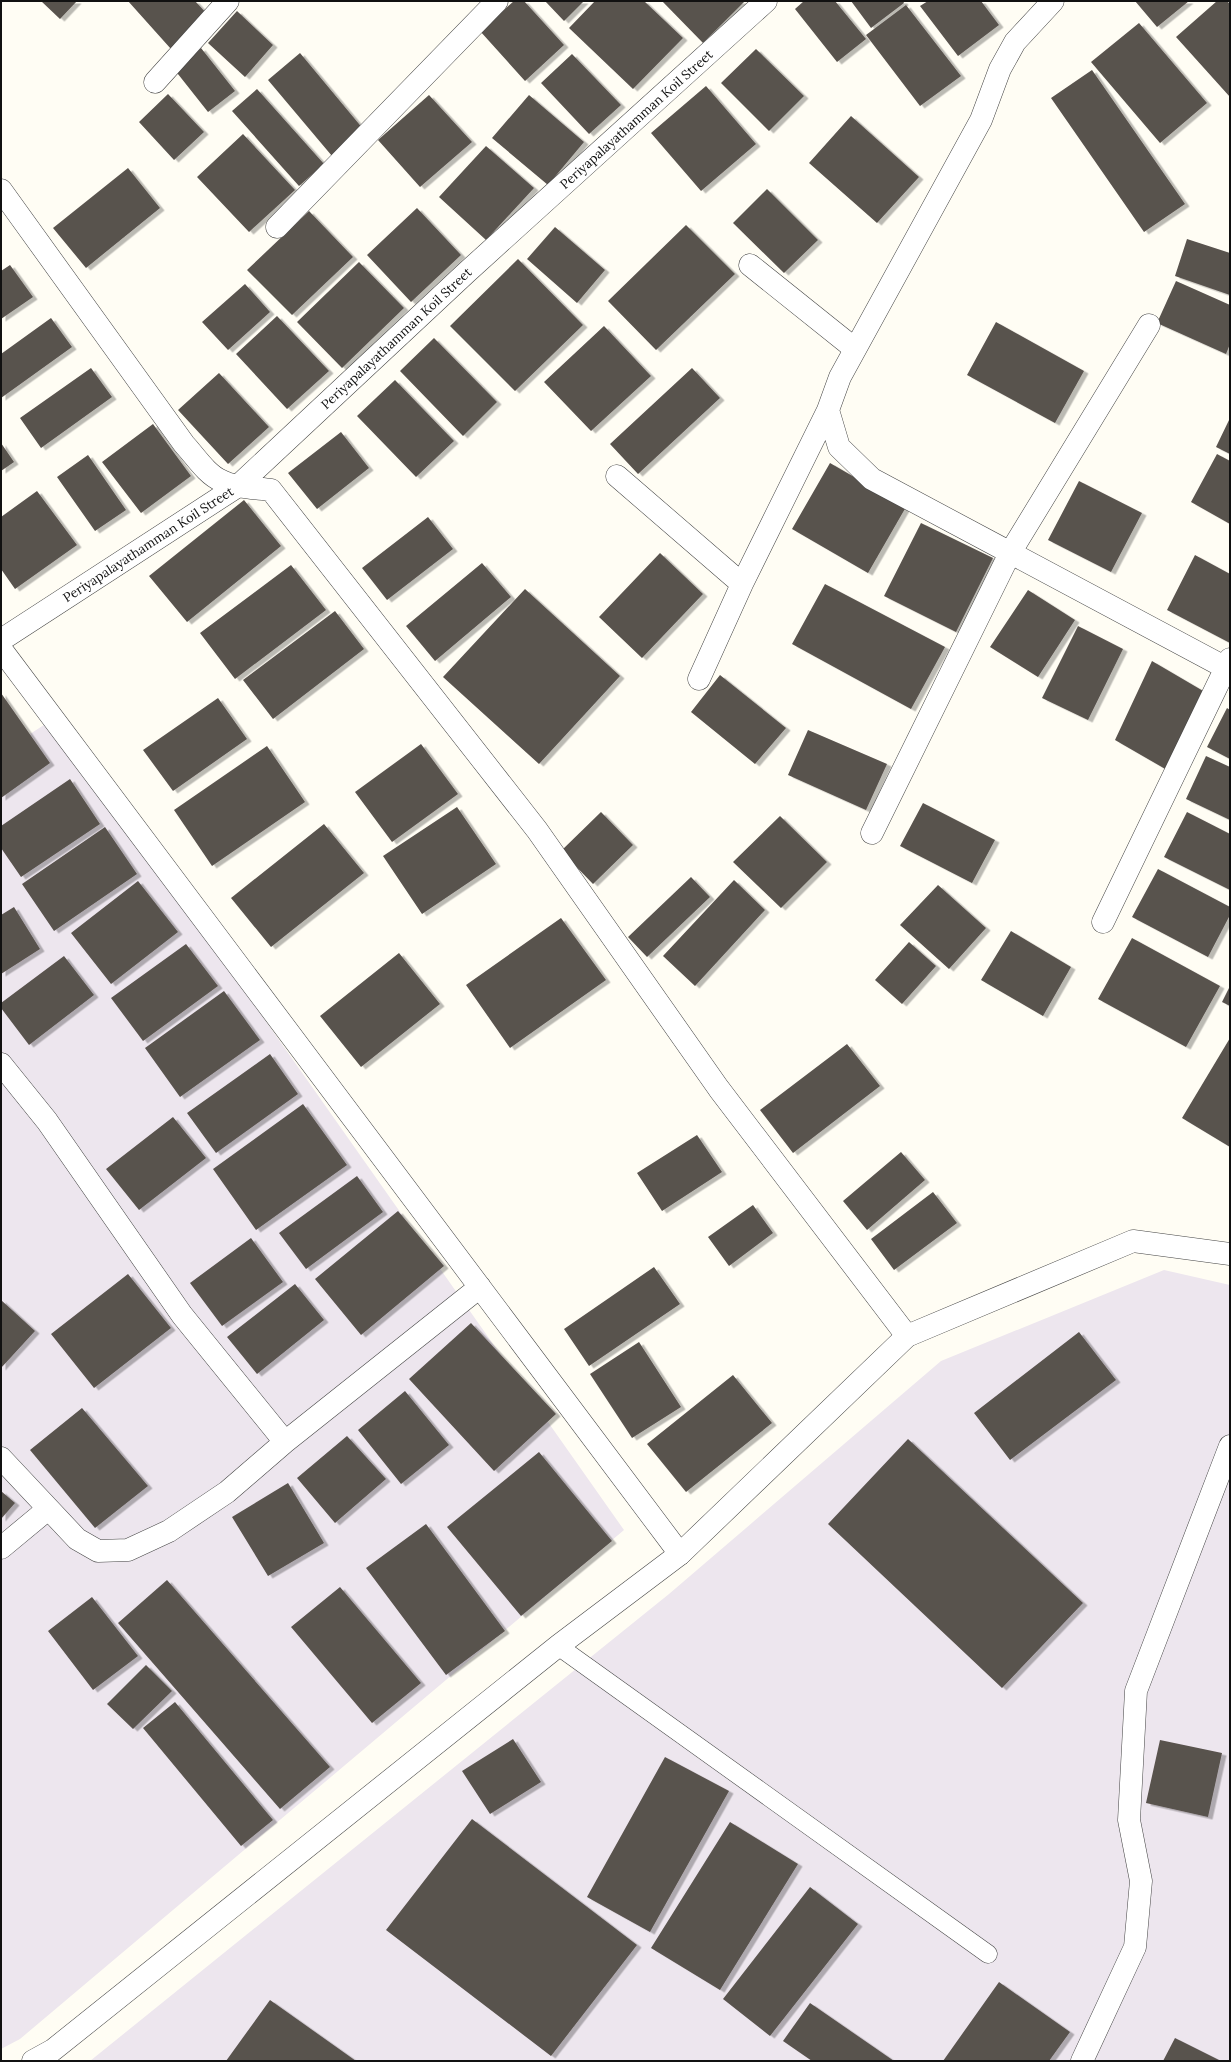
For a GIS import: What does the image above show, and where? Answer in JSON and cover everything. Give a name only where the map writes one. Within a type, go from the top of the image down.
[{"type":"street","points":[[155,82],[228,1]]},
{"type":"street","points":[[277,227],[497,1]]},
{"type":"street","name":"Periyapalayathamman Koil Street","points":[[1,640],[238,486],[467,272],[766,1]]},
{"type":"street","points":[[698,679],[742,584],[828,410],[840,377],[981,120],[1000,69],[1015,42],[1053,1]]},
{"type":"street","points":[[1,190],[184,444],[208,471],[221,481],[238,486],[271,490],[537,830],[719,1089],[907,1336]]},
{"type":"street","points":[[750,265],[856,349]]},
{"type":"street","points":[[872,833],[1010,553],[1149,326]]},
{"type":"street","points":[[828,410],[839,448],[872,479],[1010,553],[1228,665],[1103,922]]},
{"type":"street","points":[[617,476],[742,584]]},
{"type":"street","points":[[1,649],[680,1554]]},
{"type":"street","points":[[1,1064],[47,1121],[182,1315],[285,1442]]},
{"type":"street","points":[[33,2061],[53,2050],[558,1646],[680,1554],[907,1336],[1133,1241],[1230,1254]]},
{"type":"street","points":[[1,1458],[77,1539],[98,1551],[128,1550],[169,1531],[227,1492],[285,1442],[480,1287]]},
{"type":"street","points":[[1082,2061],[1135,1947],[1141,1881],[1129,1820],[1136,1691],[1230,1446]]},
{"type":"street","points":[[1,1548],[48,1509]]},
{"type":"lane","points":[[558,1646],[988,1954]]},
{"type":"shaded area","points":[[53,719],[624,1530],[20,2039],[1,2049],[1,753]]},
{"type":"shaded area","points":[[1164,1270],[1230,1285],[1230,2061],[90,2061],[669,1594],[941,1361]]},
{"type":"building","points":[[41,1],[77,1],[60,19]]},
{"type":"building","points":[[128,1],[195,1],[209,16],[171,49]]},
{"type":"building","points":[[514,1],[524,1],[564,45],[525,81],[480,31]]},
{"type":"building","points":[[545,1],[584,1],[564,21]]},
{"type":"building","points":[[595,1],[644,1],[683,38],[633,89],[569,28]]},
{"type":"building","points":[[662,1],[745,1],[703,43]]},
{"type":"building","points":[[804,1],[835,1],[866,39],[837,62],[795,9]]},
{"type":"building","points":[[851,1],[903,1],[904,3],[871,28]]},
{"type":"building","points":[[928,1],[981,1],[999,25],[958,56],[920,6]]},
{"type":"building","points":[[1135,1],[1189,1],[1157,27]]},
{"type":"building","points":[[1217,1],[1227,1],[1230,4],[1230,97],[1176,37]]},
{"type":"building","points":[[906,5],[961,76],[920,106],[866,35]]},
{"type":"building","points":[[237,11],[273,45],[245,77],[208,43]]},
{"type":"building","points":[[1139,23],[1207,103],[1160,143],[1091,62]]},
{"type":"building","points":[[201,48],[235,91],[208,112],[174,69]]},
{"type":"building","points":[[756,49],[804,96],[769,131],[721,83]]},
{"type":"building","points":[[300,53],[364,130],[332,156],[268,80]]},
{"type":"building","points":[[572,54],[621,105],[589,134],[541,83]]},
{"type":"building","points":[[1092,70],[1185,204],[1144,232],[1051,98]]},
{"type":"building","points":[[706,86],[756,144],[701,191],[651,133]]},
{"type":"building","points":[[257,89],[324,164],[299,186],[232,111]]},
{"type":"building","points":[[168,94],[204,132],[174,160],[139,122]]},
{"type":"building","points":[[429,95],[472,142],[420,187],[378,140]]},
{"type":"building","points":[[529,95],[584,142],[548,185],[492,138]]},
{"type":"building","points":[[851,116],[919,177],[877,223],[809,163]]},
{"type":"building","points":[[243,134],[295,190],[249,232],[197,177]]},
{"type":"building","points":[[486,146],[534,188],[486,240],[439,197]]},
{"type":"building","points":[[128,168],[160,208],[86,268],[53,228]]},
{"type":"building","points":[[767,189],[818,240],[784,273],[733,223]]},
{"type":"building","points":[[417,208],[461,255],[411,302],[367,255]]},
{"type":"building","points":[[309,211],[353,257],[292,315],[247,270]]},
{"type":"building","points":[[686,225],[735,274],[656,350],[608,301]]},
{"type":"building","points":[[555,227],[605,270],[577,303],[527,259]]},
{"type":"building","points":[[1187,239],[1230,253],[1230,295],[1175,276]]},
{"type":"building","points":[[518,259],[583,325],[515,391],[450,326]]},
{"type":"building","points":[[359,262],[404,308],[342,368],[297,322]]},
{"type":"building","points":[[10,265],[33,297],[1,319],[1,271]]},
{"type":"building","points":[[1176,281],[1230,305],[1230,344],[1226,354],[1157,323]]},
{"type":"building","points":[[245,284],[270,312],[228,350],[202,322]]},
{"type":"building","points":[[277,316],[329,371],[287,409],[236,354]]},
{"type":"building","points":[[51,318],[72,347],[1,398],[1,354]]},
{"type":"building","points":[[996,322],[1084,371],[1055,423],[967,375]]},
{"type":"building","points":[[604,326],[651,376],[591,431],[544,382]]},
{"type":"building","points":[[434,338],[497,402],[463,436],[400,371]]},
{"type":"building","points":[[91,368],[112,397],[41,448],[20,418]]},
{"type":"building","points":[[692,368],[720,398],[638,474],[610,444]]},
{"type":"building","points":[[219,373],[269,427],[228,464],[178,410]]},
{"type":"building","points":[[395,380],[454,441],[416,477],[357,416]]},
{"type":"building","points":[[1230,418],[1230,454],[1216,447]]},
{"type":"building","points":[[153,424],[191,476],[141,513],[102,462]]},
{"type":"building","points":[[341,432],[369,468],[317,509],[288,473]]},
{"type":"building","points":[[1,443],[14,462],[1,471]]},
{"type":"building","points":[[1217,454],[1230,461],[1230,524],[1191,502]]},
{"type":"building","points":[[88,455],[126,510],[95,531],[57,477]]},
{"type":"building","points":[[830,463],[906,507],[868,573],[792,529]]},
{"type":"building","points":[[1079,481],[1142,513],[1111,572],[1048,540]]},
{"type":"building","points":[[37,491],[77,545],[15,589],[1,569],[1,517]]},
{"type":"building","points":[[244,500],[281,546],[187,622],[149,576]]},
{"type":"building","points":[[428,517],[453,549],[387,600],[362,568]]},
{"type":"building","points":[[921,523],[993,558],[956,632],[884,596]]},
{"type":"building","points":[[660,553],[703,594],[642,658],[599,617]]},
{"type":"building","points":[[1195,555],[1230,574],[1230,643],[1167,610]]},
{"type":"building","points":[[482,563],[511,597],[435,661],[406,626]]},
{"type":"building","points":[[291,565],[326,610],[235,679],[200,633]]},
{"type":"building","points":[[825,584],[945,647],[911,709],[792,644]]},
{"type":"building","points":[[525,589],[620,676],[539,764],[443,677]]},
{"type":"building","points":[[1028,590],[1075,620],[1038,677],[990,647]]},
{"type":"building","points":[[335,611],[364,649],[273,719],[243,680]]},
{"type":"building","points":[[1078,626],[1123,649],[1088,720],[1042,698]]},
{"type":"building","points":[[1152,661],[1210,695],[1167,770],[1115,740]]},
{"type":"building","points":[[720,675],[786,728],[755,764],[691,712]]},
{"type":"building","points":[[1,693],[50,763],[1,798]]},
{"type":"building","points":[[218,698],[247,739],[173,791],[143,750]]},
{"type":"building","points":[[1227,708],[1230,710],[1230,759],[1207,747]]},
{"type":"building","points":[[808,730],[887,764],[866,810],[788,775]]},
{"type":"building","points":[[421,744],[458,794],[392,842],[355,792]]},
{"type":"building","points":[[267,746],[305,802],[212,866],[174,810]]},
{"type":"building","points":[[1206,756],[1230,767],[1230,820],[1186,799]]},
{"type":"building","points":[[70,779],[100,824],[21,877],[1,848],[1,826]]},
{"type":"building","points":[[923,803],[995,840],[972,883],[900,846]]},
{"type":"building","points":[[457,807],[496,864],[422,914],[383,856]]},
{"type":"building","points":[[601,812],[633,845],[593,884],[561,851]]},
{"type":"building","points":[[1187,812],[1230,834],[1230,890],[1164,857]]},
{"type":"building","points":[[780,816],[827,862],[781,908],[733,862]]},
{"type":"building","points":[[324,824],[364,873],[271,947],[231,898]]},
{"type":"building","points":[[105,827],[137,874],[54,931],[22,884]]},
{"type":"building","points":[[1158,869],[1230,907],[1230,915],[1208,957],[1132,917]]},
{"type":"building","points":[[691,877],[710,897],[647,957],[628,937]]},
{"type":"building","points":[[734,880],[765,910],[695,986],[663,956]]},
{"type":"building","points":[[138,881],[178,932],[111,984],[71,933]]},
{"type":"building","points":[[938,885],[986,928],[949,969],[900,925]]},
{"type":"building","points":[[14,907],[40,949],[1,974],[1,915]]},
{"type":"building","points":[[561,918],[606,980],[510,1048],[466,985]]},
{"type":"building","points":[[1011,931],[1071,967],[1043,1016],[981,980]]},
{"type":"building","points":[[1132,938],[1220,986],[1186,1047],[1098,999]]},
{"type":"building","points":[[909,942],[936,966],[902,1004],[875,980]]},
{"type":"building","points":[[186,944],[218,986],[143,1041],[111,998]]},
{"type":"building","points":[[399,953],[440,1004],[361,1067],[320,1016]]},
{"type":"building","points":[[64,956],[94,995],[29,1045],[1,1008],[1,1003]]},
{"type":"building","points":[[1230,986],[1230,1006],[1222,1002]]},
{"type":"building","points":[[224,991],[260,1040],[180,1097],[145,1048]]},
{"type":"building","points":[[1230,1038],[1230,1147],[1182,1118]]},
{"type":"building","points":[[847,1044],[880,1086],[793,1153],[760,1110]]},
{"type":"building","points":[[270,1054],[298,1094],[216,1153],[187,1113]]},
{"type":"building","points":[[303,1104],[347,1165],[256,1230],[213,1169]]},
{"type":"building","points":[[173,1117],[206,1158],[139,1210],[106,1169]]},
{"type":"building","points":[[697,1135],[722,1172],[662,1211],[637,1173]]},
{"type":"building","points":[[901,1152],[925,1180],[867,1230],[843,1201]]},
{"type":"building","points":[[357,1176],[383,1212],[306,1269],[279,1233]]},
{"type":"building","points":[[933,1192],[957,1223],[894,1270],[871,1239]]},
{"type":"building","points":[[753,1205],[773,1233],[729,1266],[708,1237]]},
{"type":"building","points":[[398,1211],[444,1266],[361,1335],[315,1279]]},
{"type":"building","points":[[251,1238],[283,1282],[222,1326],[190,1283]]},
{"type":"building","points":[[654,1267],[680,1304],[589,1366],[564,1329]]},
{"type":"building","points":[[128,1274],[171,1328],[94,1388],[51,1334]]},
{"type":"building","points":[[295,1284],[324,1320],[257,1374],[227,1337]]},
{"type":"building","points":[[1,1300],[35,1331],[1,1368]]},
{"type":"building","points":[[471,1323],[556,1414],[494,1471],[409,1379]]},
{"type":"building","points":[[1079,1332],[1116,1380],[1010,1460],[974,1413]]},
{"type":"building","points":[[639,1342],[681,1407],[632,1438],[590,1374]]},
{"type":"building","points":[[733,1375],[772,1423],[686,1492],[647,1444]]},
{"type":"building","points":[[405,1391],[449,1445],[401,1484],[358,1430]]},
{"type":"building","points":[[82,1408],[148,1486],[95,1528],[30,1450]]},
{"type":"building","points":[[347,1436],[386,1479],[335,1523],[297,1478]]},
{"type":"building","points":[[908,1439],[1083,1603],[1002,1688],[828,1524]]},
{"type":"building","points":[[539,1452],[612,1541],[521,1616],[447,1527]]},
{"type":"building","points":[[288,1483],[324,1543],[268,1576],[232,1517]]},
{"type":"building","points":[[1,1491],[15,1503],[1,1519]]},
{"type":"building","points":[[426,1524],[505,1631],[446,1675],[366,1568]]},
{"type":"building","points":[[167,1580],[330,1767],[280,1809],[118,1623]]},
{"type":"building","points":[[340,1587],[421,1683],[372,1723],[291,1627]]},
{"type":"building","points":[[92,1597],[138,1656],[93,1690],[48,1631]]},
{"type":"building","points":[[146,1665],[172,1691],[133,1729],[107,1704]]},
{"type":"building","points":[[175,1702],[273,1820],[241,1846],[143,1728]]},
{"type":"building","points":[[513,1739],[541,1782],[490,1814],[462,1771]]},
{"type":"building","points":[[1160,1740],[1222,1753],[1208,1817],[1146,1803]]},
{"type":"building","points":[[665,1757],[729,1791],[650,1932],[587,1897]]},
{"type":"building","points":[[472,1819],[637,1945],[551,2056],[386,1930]]},
{"type":"building","points":[[730,1822],[798,1864],[720,1990],[651,1948]]},
{"type":"building","points":[[810,1887],[858,1924],[770,2036],[723,1999]]},
{"type":"building","points":[[999,1982],[1070,2032],[1049,2061],[943,2061]]},
{"type":"building","points":[[270,2000],[356,2061],[226,2061]]},
{"type":"building","points":[[810,2003],[894,2061],[812,2061],[783,2041]]},
{"type":"building","points":[[1175,2038],[1221,2061],[1163,2061]]}]
